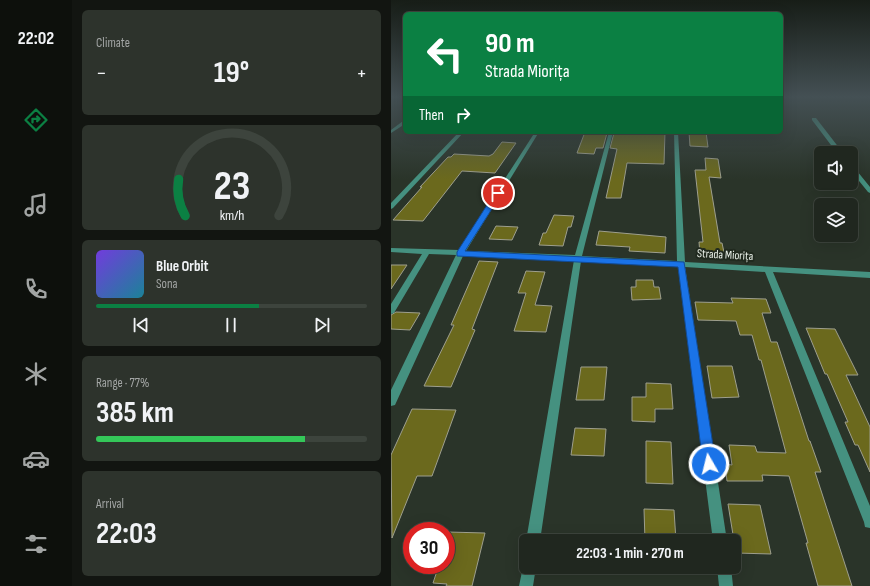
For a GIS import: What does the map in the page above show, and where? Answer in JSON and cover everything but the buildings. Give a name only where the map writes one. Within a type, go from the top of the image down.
[{"type":"street","points":[[391,132],[402,124]]},
{"type":"street","points":[[818,124],[835,146]]},
{"type":"street","points":[[391,207],[460,134]]},
{"type":"street","points":[[391,401],[459,254],[536,134]]},
{"type":"street","points":[[534,534],[578,258],[610,134]]},
{"type":"street","points":[[676,134],[681,264],[719,534]]},
{"type":"street","points":[[858,175],[870,191]]},
{"type":"street","name":"Strada Miorița","points":[[391,250],[578,258],[870,275]]},
{"type":"street","points":[[391,311],[427,252]]},
{"type":"street","points":[[768,269],[870,522]]},
{"type":"street","points":[[526,586],[528,574]]},
{"type":"street","points":[[725,574],[726,586]]},
{"type":"route","points":[[498,193],[459,254],[578,258],[681,264],[709,464]]}]
